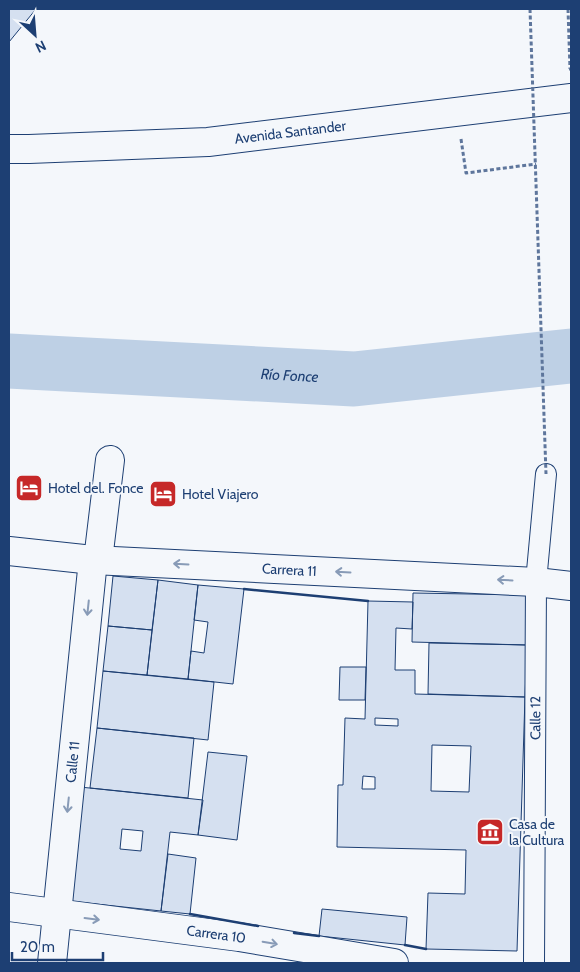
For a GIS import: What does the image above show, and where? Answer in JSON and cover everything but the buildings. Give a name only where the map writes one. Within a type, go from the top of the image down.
[{"type":"main road","name":"Avenida Santander","points":[[9,149],[208,142],[571,98]]},
{"type":"main road","name":"Calle 11","points":[[52,963],[96,560],[110,460]]},
{"type":"main road","name":"Carrera 11","points":[[9,551],[96,560],[536,582],[571,586]]},
{"type":"main road","name":"Carrera 10","points":[[9,908],[239,937],[394,963]]},
{"type":"street","name":"Calle 12","points":[[534,963],[536,582],[546,474]]},
{"type":"path","points":[[530,9],[546,474]]},
{"type":"path","points":[[561,70],[570,69],[568,9]]},
{"type":"path","points":[[532,72],[542,71]]},
{"type":"path","points":[[456,112],[466,174],[536,164]]},
{"type":"waterway","name":"Río Fonce","points":[[9,361],[354,379],[571,356]]},
{"type":"wall","points":[[244,589],[368,601]]},
{"type":"wall","points":[[190,914],[258,926]]},
{"type":"wall","points":[[294,933],[319,936]]},
{"type":"wall","points":[[405,945],[426,949]]},
{"type":"place","name":"Hotel del. Fonce","points":[[29,488]]},
{"type":"place","name":"Hotel Viajero","points":[[163,494]]},
{"type":"place","name":"Casa de la Cultura","points":[[490,832]]}]
